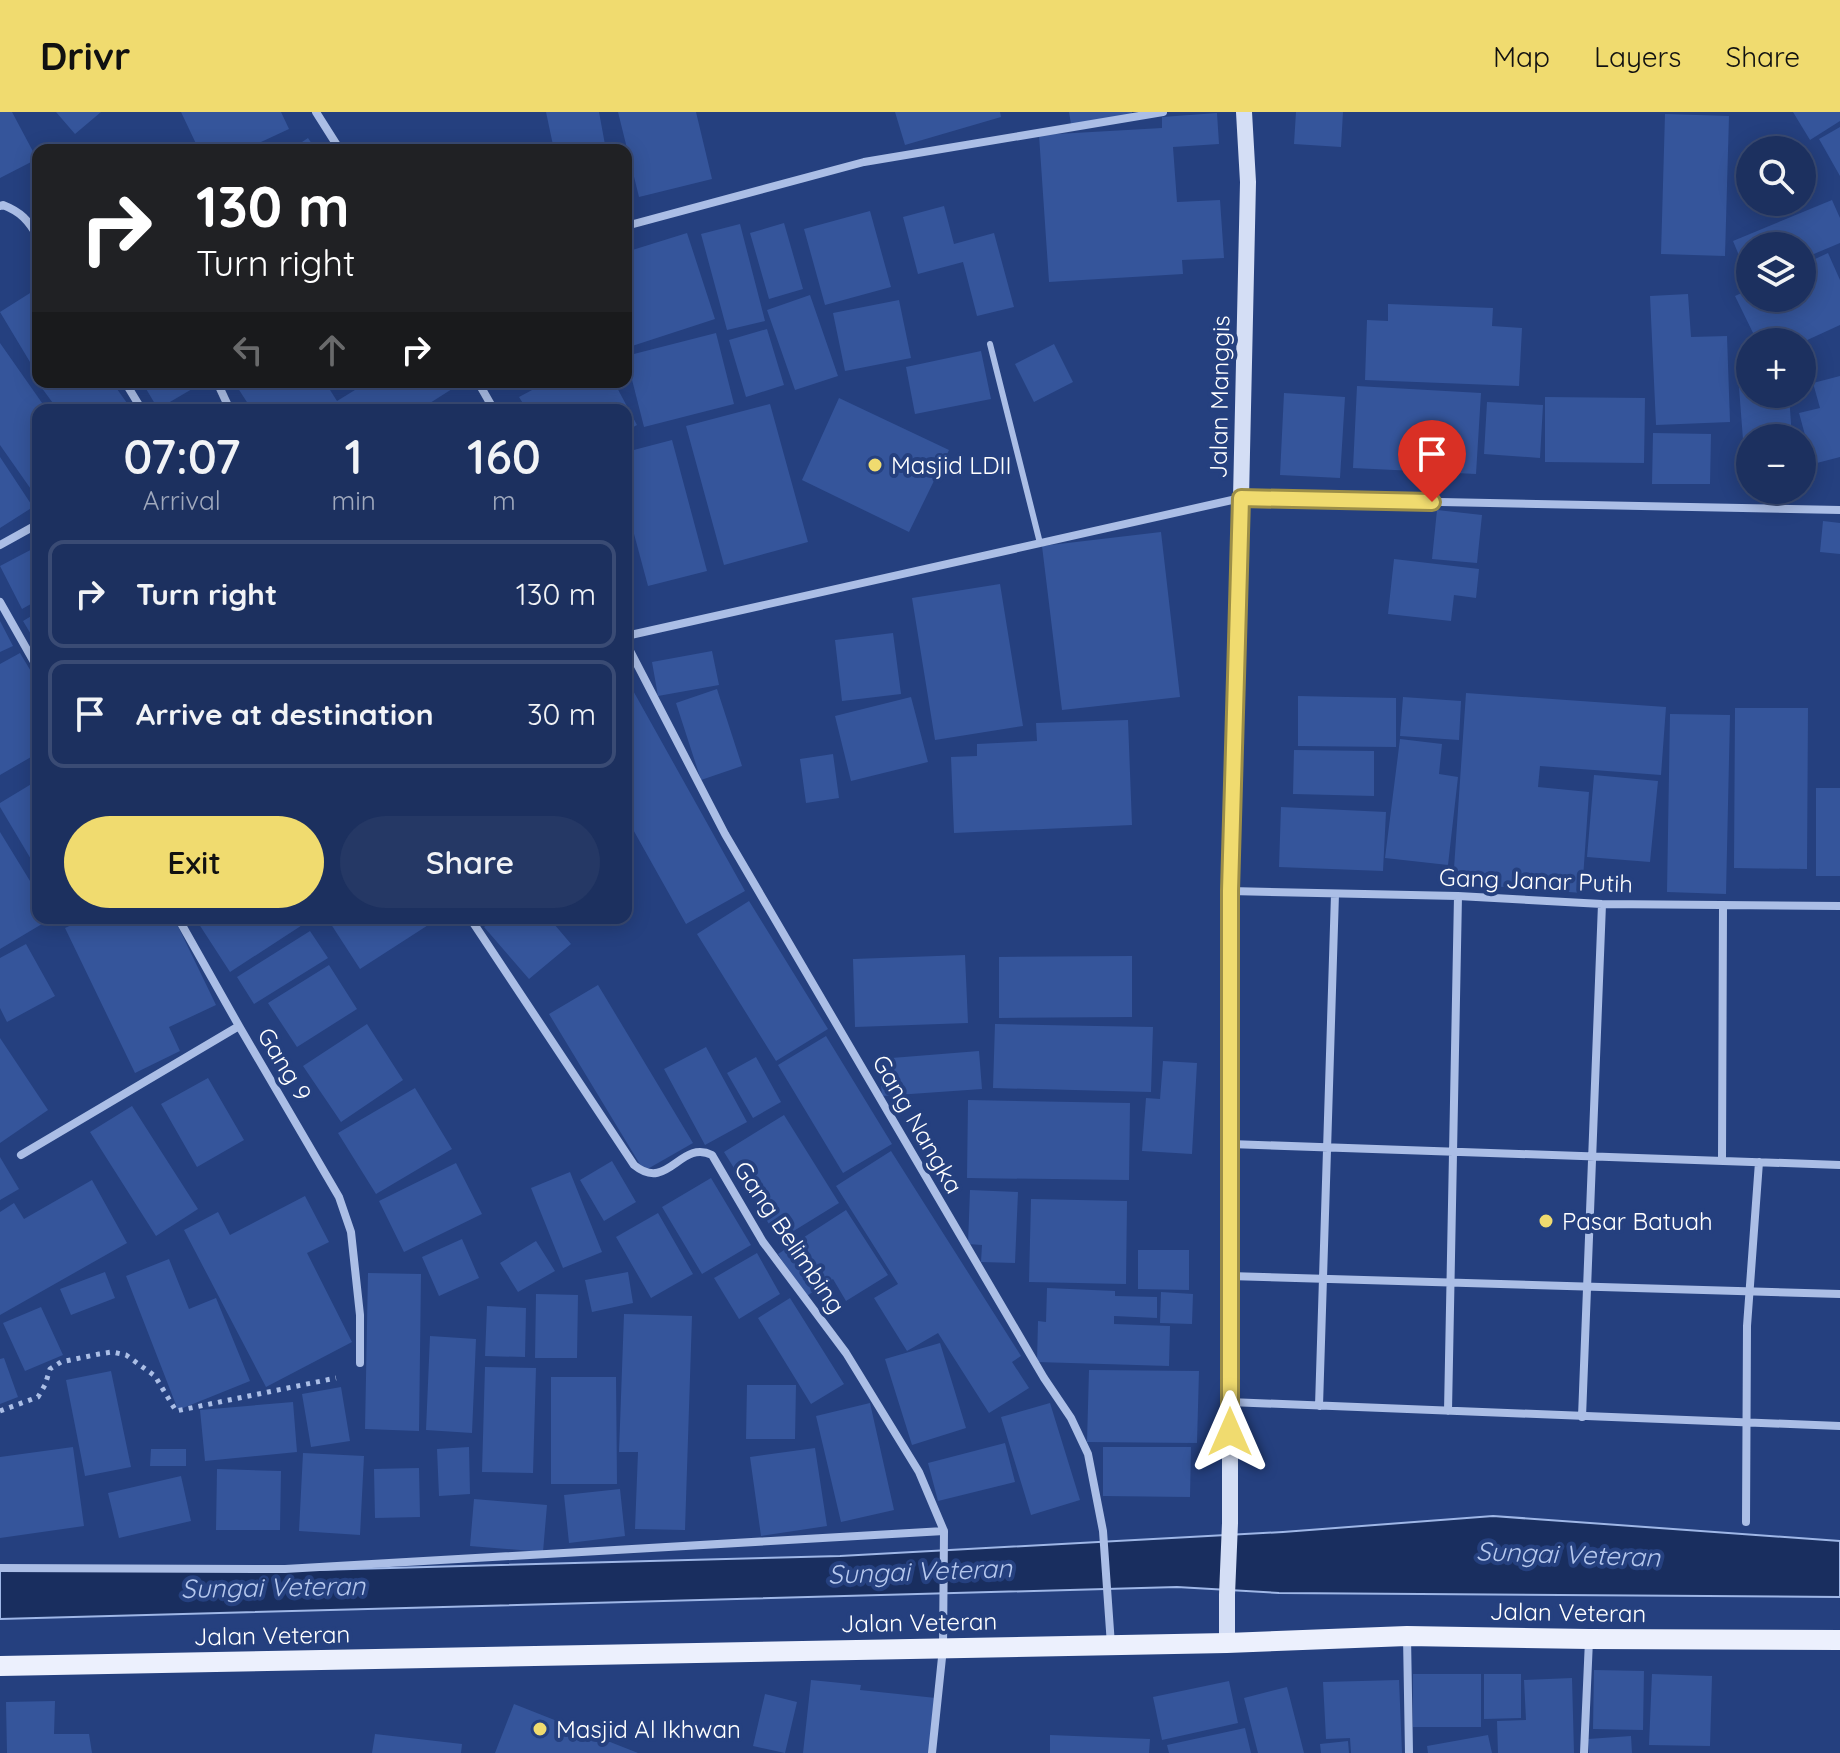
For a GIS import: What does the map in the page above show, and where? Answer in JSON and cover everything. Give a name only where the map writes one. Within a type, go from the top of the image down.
[{"type":"main road","name":"Jalan Veteran","points":[[0,1666],[1227,1643],[1407,1636],[1840,1640]]},
{"type":"street","points":[[316,112],[336,144]]},
{"type":"street","points":[[632,224],[864,162],[1163,112]]},
{"type":"street","name":"Jalan Manggis","points":[[1227,1643],[1230,1523],[1230,891],[1248,182],[1244,112]]},
{"type":"street","points":[[0,206],[16,210],[32,227]]},
{"type":"street","points":[[632,635],[1241,498],[1840,510]]},
{"type":"street","points":[[0,545],[32,527]]},
{"type":"street","points":[[0,602],[32,658]]},
{"type":"street","name":"Gang Nangka","points":[[632,655],[725,834],[1044,1378],[1071,1418],[1088,1454],[1103,1531],[1111,1645]]},
{"type":"street","name":"Gang Janar Putih","points":[[1230,891],[1458,896],[1602,904],[1840,906]]},
{"type":"street","points":[[1319,1406],[1335,894]]},
{"type":"street","points":[[1448,1411],[1458,896]]},
{"type":"street","points":[[1582,1417],[1602,904]]},
{"type":"street","points":[[1722,1161],[1723,906]]},
{"type":"street","points":[[181,924],[239,1026]]},
{"type":"street","name":"Gang Belimbing","points":[[474,924],[634,1165],[643,1172],[653,1174],[694,1152],[703,1151],[712,1155],[763,1242],[854,1366],[919,1472],[944,1534],[943,1648],[932,1753]]},
{"type":"street","name":"Gang 9","points":[[21,1155],[239,1026],[339,1197],[351,1232],[360,1315],[360,1363]]},
{"type":"street","points":[[1230,1144],[1840,1165]]},
{"type":"street","points":[[1746,1522],[1747,1326],[1759,1162]]},
{"type":"street","points":[[1229,1276],[1840,1294]]},
{"type":"street","points":[[1229,1402],[1840,1426]]},
{"type":"street","points":[[0,1568],[285,1569],[944,1534]]},
{"type":"street","points":[[1407,1636],[1409,1753]]},
{"type":"street","points":[[1584,1753],[1589,1639]]},
{"type":"lane","points":[[990,344],[1040,543]]},
{"type":"path","points":[[0,1411],[38,1397],[50,1369],[61,1362],[112,1352],[126,1355],[155,1376],[176,1411],[341,1377],[360,1363]]},
{"type":"water","name":"Sungai Veteran","points":[[1493,1516],[1840,1541],[1840,1597],[1279,1593],[1177,1587],[0,1619],[0,1568],[316,1570],[840,1556],[1283,1532]]},
{"type":"building","points":[[0,112],[12,112],[32,150],[32,162],[0,178]]},
{"type":"building","points":[[56,112],[101,112],[75,134]]},
{"type":"building","points":[[181,112],[281,112],[289,129],[257,144],[196,144]]},
{"type":"building","points":[[546,112],[599,112],[605,144],[553,144]]},
{"type":"building","points":[[618,112],[696,112],[712,179],[639,197],[632,169],[632,144],[626,144]]},
{"type":"building","points":[[895,112],[1000,112],[1001,117],[905,145]]},
{"type":"building","points":[[1069,112],[1132,112],[1132,114],[1071,124]]},
{"type":"building","points":[[1296,112],[1343,112],[1341,147],[1294,144]]},
{"type":"building","points":[[1793,112],[1840,112],[1840,121],[1816,136],[1808,136]]},
{"type":"building","points":[[1217,113],[1219,144],[1173,147],[1177,202],[1220,200],[1224,258],[1182,260],[1183,274],[1049,282],[1039,135],[1162,128],[1162,117]]},
{"type":"building","points":[[1665,114],[1729,116],[1725,256],[1661,254]]},
{"type":"building","points":[[1840,127],[1840,176],[1819,139]]},
{"type":"building","points":[[1832,200],[1840,218],[1840,243],[1816,253],[1816,232],[1755,232],[1793,216],[1816,216],[1816,207]]},
{"type":"building","points":[[944,206],[954,244],[994,233],[1014,307],[977,316],[963,262],[918,274],[903,217]]},
{"type":"building","points":[[870,211],[891,287],[825,305],[804,229]]},
{"type":"building","points":[[784,223],[803,289],[769,299],[750,233]]},
{"type":"building","points":[[740,224],[765,321],[727,330],[701,234]]},
{"type":"building","points":[[687,233],[715,319],[632,346],[632,250]]},
{"type":"building","points":[[1828,253],[1840,280],[1840,325],[1816,336],[1816,328],[1751,328],[1743,312],[1816,312],[1816,259]]},
{"type":"building","points":[[32,292],[32,361],[30,362],[0,312]]},
{"type":"building","points":[[1688,294],[1691,337],[1727,336],[1730,422],[1656,425],[1650,296]]},
{"type":"building","points":[[810,295],[838,376],[795,390],[767,310]]},
{"type":"building","points":[[899,300],[911,358],[845,371],[833,313]]},
{"type":"building","points":[[1388,304],[1493,308],[1492,326],[1522,328],[1519,386],[1365,380],[1367,320],[1388,321]]},
{"type":"building","points":[[767,329],[784,385],[746,397],[729,340]]},
{"type":"building","points":[[716,333],[734,404],[644,427],[632,380],[632,354]]},
{"type":"building","points":[[0,343],[43,404],[32,404],[32,491],[0,445]]},
{"type":"building","points":[[1054,344],[1073,382],[1034,402],[1015,364]]},
{"type":"building","points":[[981,351],[991,399],[915,414],[906,367]]},
{"type":"building","points":[[1840,376],[1840,457],[1816,463],[1816,424],[1802,424],[1799,413],[1820,408],[1816,382]]},
{"type":"building","points":[[1357,386],[1481,393],[1476,474],[1353,468]]},
{"type":"building","points":[[42,388],[116,388],[128,404],[54,404]]},
{"type":"building","points":[[146,388],[194,388],[167,404],[155,404]]},
{"type":"building","points":[[238,388],[329,388],[337,401],[358,388],[454,388],[428,404],[248,404]]},
{"type":"building","points":[[536,388],[617,388],[626,404],[523,404],[519,397]]},
{"type":"building","points":[[1284,393],[1345,397],[1340,478],[1280,475]]},
{"type":"building","points":[[1545,397],[1645,398],[1644,463],[1545,462]]},
{"type":"building","name":"Masjid LDII","points":[[839,398],[949,450],[909,532],[802,480]]},
{"type":"building","points":[[1487,402],[1543,405],[1540,458],[1484,454]]},
{"type":"building","points":[[770,404],[808,542],[724,565],[686,426]]},
{"type":"building","points":[[1741,408],[1790,408],[1791,424],[1742,424]]},
{"type":"building","points":[[1653,433],[1711,434],[1710,484],[1652,484]]},
{"type":"building","points":[[672,440],[707,571],[648,586],[632,526],[632,450]]},
{"type":"building","points":[[0,457],[32,508],[0,528]]},
{"type":"building","points":[[1437,510],[1482,515],[1477,563],[1432,559]]},
{"type":"building","points":[[1823,521],[1840,523],[1840,554],[1820,552]]},
{"type":"building","points":[[1161,532],[1180,697],[1062,710],[1042,546]]},
{"type":"building","points":[[32,549],[32,603],[22,609],[0,566]]},
{"type":"building","points":[[1394,559],[1479,569],[1476,598],[1454,595],[1451,621],[1388,614]]},
{"type":"building","points":[[1000,584],[1023,726],[935,740],[912,598]]},
{"type":"building","points":[[32,616],[32,636],[23,621]]},
{"type":"building","points":[[0,621],[13,646],[0,652]]},
{"type":"building","points":[[893,633],[901,694],[842,701],[835,640]]},
{"type":"building","points":[[712,651],[719,685],[658,696],[652,662]]},
{"type":"building","points":[[20,653],[32,673],[32,756],[0,775],[0,664]]},
{"type":"building","points":[[632,689],[745,891],[686,924],[632,828]]},
{"type":"building","points":[[717,689],[742,766],[701,780],[676,703]]},
{"type":"building","points":[[1466,693],[1666,707],[1661,775],[1540,766],[1538,787],[1589,792],[1582,893],[1453,883]]},
{"type":"building","points":[[1298,696],[1396,698],[1396,747],[1298,746]]},
{"type":"building","points":[[911,697],[928,762],[851,781],[835,716]]},
{"type":"building","points":[[1403,697],[1461,701],[1459,740],[1400,736]]},
{"type":"building","points":[[1735,708],[1808,708],[1807,869],[1734,868]]},
{"type":"building","points":[[1670,714],[1730,715],[1726,894],[1667,892]]},
{"type":"building","points":[[1128,720],[1132,825],[954,833],[951,757],[977,756],[977,744],[1037,741],[1036,723]]},
{"type":"building","points":[[1400,739],[1442,744],[1439,774],[1458,777],[1448,865],[1385,858]]},
{"type":"building","points":[[1294,750],[1374,751],[1374,796],[1293,794]]},
{"type":"building","points":[[833,754],[839,798],[806,803],[800,759]]},
{"type":"building","points":[[1594,775],[1658,781],[1650,862],[1587,857]]},
{"type":"building","points":[[32,784],[32,861],[0,807],[0,803]]},
{"type":"building","points":[[1816,788],[1840,788],[1840,876],[1816,876]]},
{"type":"building","points":[[1281,807],[1386,812],[1383,871],[1279,867]]},
{"type":"building","points":[[0,832],[32,884],[32,924],[42,924],[0,949]]},
{"type":"building","points":[[749,901],[828,1029],[776,1061],[697,934]]},
{"type":"building","points":[[74,924],[177,924],[216,1005],[169,1027],[180,1051],[135,1073],[65,928]]},
{"type":"building","points":[[199,924],[304,924],[230,972]]},
{"type":"building","points":[[331,924],[430,924],[360,969]]},
{"type":"building","points":[[488,924],[554,924],[571,944],[529,979],[484,927]]},
{"type":"building","points":[[310,931],[328,958],[254,1004],[237,977]]},
{"type":"building","points":[[26,944],[55,996],[7,1022],[0,1008],[0,958]]},
{"type":"building","points":[[965,955],[968,1023],[855,1027],[853,959]]},
{"type":"building","points":[[1132,956],[1132,1017],[999,1018],[999,957]]},
{"type":"building","points":[[329,965],[357,1009],[297,1047],[268,1003]]},
{"type":"building","points":[[598,985],[693,1143],[644,1171],[549,1014]]},
{"type":"building","points":[[367,1024],[403,1080],[341,1122],[303,1066]]},
{"type":"building","points":[[995,1024],[1153,1027],[1151,1092],[993,1088]]},
{"type":"building","points":[[826,1036],[892,1144],[843,1173],[778,1065]]},
{"type":"building","points":[[0,1038],[48,1110],[0,1143]]},
{"type":"building","points":[[706,1047],[747,1122],[705,1145],[664,1069]]},
{"type":"building","points":[[979,1051],[982,1089],[882,1096],[879,1059]]},
{"type":"building","points":[[756,1057],[781,1102],[753,1118],[727,1073]]},
{"type":"building","points":[[1163,1061],[1197,1063],[1192,1154],[1142,1151],[1146,1098],[1160,1099]]},
{"type":"building","points":[[208,1078],[244,1140],[197,1167],[161,1104]]},
{"type":"building","points":[[415,1088],[452,1149],[376,1194],[338,1133]]},
{"type":"building","points":[[968,1100],[1130,1103],[1129,1180],[967,1178]]},
{"type":"building","points":[[132,1106],[198,1209],[156,1236],[90,1132]]},
{"type":"building","points":[[784,1115],[839,1203],[779,1240],[724,1152]]},
{"type":"building","points":[[891,1151],[1021,1356],[1012,1362],[1029,1388],[989,1413],[938,1333],[907,1351],[874,1298],[898,1284],[836,1186]]},
{"type":"building","points":[[0,1157],[19,1189],[0,1200]]},
{"type":"building","points":[[612,1161],[636,1202],[604,1221],[580,1180]]},
{"type":"building","points":[[456,1163],[482,1214],[404,1252],[379,1201]]},
{"type":"building","points":[[570,1172],[602,1252],[563,1268],[531,1188]]},
{"type":"building","points":[[711,1178],[751,1245],[702,1274],[662,1207]]},
{"type":"building","points":[[92,1180],[127,1243],[0,1315],[0,1212],[14,1203],[24,1219]]},
{"type":"building","points":[[970,1190],[1018,1192],[1015,1263],[981,1262],[982,1245],[968,1244]]},
{"type":"building","points":[[305,1196],[329,1242],[307,1253],[352,1342],[266,1387],[184,1230],[218,1212],[230,1235]]},
{"type":"building","points":[[1031,1199],[1127,1201],[1126,1284],[1029,1282]]},
{"type":"building","points":[[846,1210],[888,1275],[846,1301],[833,1279],[805,1297],[778,1254]]},
{"type":"building","points":[[658,1213],[693,1274],[651,1298],[616,1237]]},
{"type":"building","points":[[462,1239],[479,1278],[439,1296],[422,1257]]},
{"type":"building","points":[[536,1241],[555,1271],[518,1292],[500,1263]]},
{"type":"building","points":[[1138,1250],[1189,1250],[1189,1290],[1138,1289]]},
{"type":"building","points":[[757,1253],[780,1294],[739,1319],[714,1278]]},
{"type":"building","points":[[169,1259],[189,1309],[216,1298],[250,1381],[178,1410],[126,1276]]},
{"type":"building","points":[[105,1272],[115,1298],[71,1315],[60,1289]]},
{"type":"building","points":[[628,1272],[633,1303],[592,1312],[585,1280]]},
{"type":"building","points":[[368,1273],[421,1274],[419,1431],[365,1429]]},
{"type":"building","points":[[1047,1288],[1115,1291],[1115,1296],[1157,1297],[1157,1318],[1114,1316],[1114,1324],[1170,1326],[1169,1366],[1037,1362],[1038,1321],[1046,1322]]},
{"type":"building","points":[[1161,1292],[1193,1294],[1192,1324],[1160,1323]]},
{"type":"building","points":[[536,1294],[578,1295],[577,1358],[535,1358]]},
{"type":"building","points":[[790,1298],[844,1384],[811,1404],[758,1318]]},
{"type":"building","points":[[487,1306],[526,1308],[525,1357],[485,1356]]},
{"type":"building","points":[[41,1307],[63,1355],[25,1371],[3,1323]]},
{"type":"building","points":[[624,1314],[692,1316],[685,1530],[635,1529],[638,1452],[619,1452]]},
{"type":"building","points":[[430,1336],[476,1339],[472,1433],[426,1430]]},
{"type":"building","points":[[940,1343],[966,1428],[912,1445],[885,1359]]},
{"type":"building","points":[[4,1358],[18,1397],[0,1404],[0,1359]]},
{"type":"building","points":[[485,1367],[536,1368],[533,1473],[482,1472]]},
{"type":"building","points":[[1089,1370],[1199,1371],[1197,1443],[1087,1442]]},
{"type":"building","points":[[111,1371],[131,1467],[85,1476],[66,1380]]},
{"type":"building","points":[[551,1377],[616,1377],[617,1484],[551,1484]]},
{"type":"building","points":[[747,1385],[796,1385],[795,1439],[746,1439]]},
{"type":"building","points":[[341,1387],[350,1441],[311,1447],[302,1394]]},
{"type":"building","points":[[293,1402],[297,1452],[205,1461],[200,1410]]},
{"type":"building","points":[[870,1403],[894,1510],[841,1522],[816,1416]]},
{"type":"building","points":[[1050,1403],[1080,1500],[1031,1515],[1001,1417]]},
{"type":"building","points":[[1005,1443],[1015,1482],[938,1501],[928,1463]]},
{"type":"building","points":[[73,1447],[84,1526],[0,1538],[0,1457]]},
{"type":"building","points":[[469,1447],[470,1494],[439,1496],[437,1449]]},
{"type":"building","points":[[1103,1447],[1191,1447],[1190,1497],[1103,1496]]},
{"type":"building","points":[[815,1448],[827,1526],[761,1536],[750,1457]]},
{"type":"building","points":[[151,1449],[186,1449],[186,1466],[150,1466]]},
{"type":"building","points":[[303,1453],[364,1456],[360,1535],[299,1531]]},
{"type":"building","points":[[419,1468],[420,1517],[375,1518],[374,1469]]},
{"type":"building","points":[[217,1469],[281,1471],[280,1530],[216,1530]]},
{"type":"building","points":[[181,1476],[191,1521],[119,1538],[108,1493]]},
{"type":"building","points":[[620,1489],[625,1536],[569,1543],[564,1495]]},
{"type":"building","points":[[474,1499],[547,1505],[543,1552],[470,1546]]},
{"type":"building","points":[[1594,1670],[1644,1671],[1643,1730],[1593,1729]]},
{"type":"building","points":[[1413,1674],[1481,1674],[1481,1727],[1413,1727]]},
{"type":"building","points":[[1484,1674],[1521,1674],[1521,1718],[1484,1719]]},
{"type":"building","points":[[1652,1674],[1712,1676],[1710,1746],[1649,1745]]},
{"type":"building","points":[[1572,1678],[1574,1753],[1498,1753],[1497,1721],[1526,1720],[1524,1680]]},
{"type":"building","points":[[811,1680],[861,1685],[860,1690],[936,1698],[929,1753],[803,1753]]},
{"type":"building","points":[[1399,1680],[1402,1753],[1351,1753],[1350,1738],[1326,1739],[1323,1682]]},
{"type":"building","points":[[1229,1681],[1238,1723],[1162,1740],[1153,1697]]},
{"type":"building","points":[[1287,1687],[1304,1753],[1258,1753],[1244,1698]]},
{"type":"building","points":[[765,1694],[797,1702],[785,1753],[753,1746]]},
{"type":"building","points":[[55,1701],[54,1734],[89,1734],[92,1753],[7,1753],[6,1702]]},
{"type":"building","name":"Masjid Al Ikhwan","points":[[514,1704],[638,1753],[495,1753]]},
{"type":"building","points":[[1245,1728],[1251,1753],[1169,1753],[1167,1745]]},
{"type":"building","points":[[375,1734],[462,1744],[461,1753],[372,1753]]},
{"type":"building","points":[[1050,1735],[1150,1739],[1149,1753],[1050,1753]]},
{"type":"building","points":[[1488,1735],[1492,1753],[1428,1753],[1427,1746]]},
{"type":"building","points":[[1631,1736],[1632,1753],[1589,1753],[1588,1739]]},
{"type":"building","points":[[1348,1741],[1349,1753],[1321,1753],[1320,1744]]},
{"type":"place","name":"Masjid LDII","points":[[875,465]]},
{"type":"place","name":"Pasar Batuah","points":[[1546,1221]]},
{"type":"place","name":"Masjid Al Ikhwan","points":[[540,1729]]},
{"type":"route","points":[[1230,1432],[1230,891],[1241,498],[1432,502]]}]
